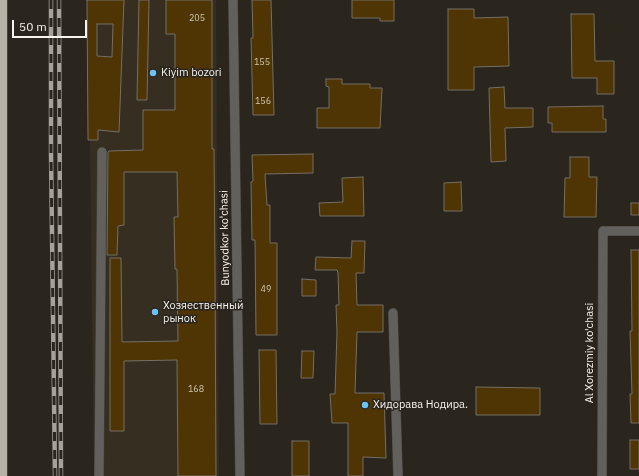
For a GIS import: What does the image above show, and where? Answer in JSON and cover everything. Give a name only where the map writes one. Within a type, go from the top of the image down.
[{"type":"highway","points":[[1,0],[1,476]]},
{"type":"street","name":"Bunyodkor ko'chasi","points":[[233,0],[240,476]]},
{"type":"street","points":[[99,476],[102,152]]},
{"type":"street","name":"Al Xorezmiy ko'chasi","points":[[602,476],[603,231],[639,231]]},
{"type":"street","points":[[393,313],[398,476]]},
{"type":"shaded area","name":"Хозяественный рынок","points":[[91,0],[216,0],[219,476],[94,476],[90,147]]},
{"type":"building","points":[[87,0],[124,0],[119,132],[98,130],[98,140],[88,140]],"holes":[[[97,24],[113,24],[112,57],[97,56]]]},
{"type":"building","points":[[139,0],[149,0],[147,100],[137,100]]},
{"type":"building","points":[[166,0],[212,0],[212,149],[214,149],[216,476],[178,476],[177,360],[124,361],[124,431],[110,431],[110,258],[121,258],[122,342],[178,341],[177,269],[175,269],[174,217],[178,217],[177,172],[124,172],[124,225],[118,226],[117,255],[107,255],[108,152],[143,150],[143,110],[175,110],[175,34],[166,34]]},
{"type":"building","points":[[252,0],[271,0],[274,115],[253,115],[251,38],[253,38]]},
{"type":"building","points":[[352,0],[394,0],[394,21],[380,21],[380,18],[352,18]]},
{"type":"building","points":[[448,9],[474,9],[474,18],[508,17],[509,66],[474,67],[474,90],[448,90]]},
{"type":"building","points":[[571,14],[594,14],[595,61],[614,61],[614,94],[597,94],[597,78],[572,78]]},
{"type":"building","points":[[326,79],[342,79],[342,84],[370,84],[370,88],[382,88],[380,128],[317,128],[317,108],[329,108],[329,87],[326,86]]},
{"type":"building","points":[[504,87],[505,108],[533,108],[533,127],[505,128],[506,161],[491,162],[489,88]]},
{"type":"building","points":[[603,106],[603,119],[606,119],[606,132],[552,132],[552,123],[548,123],[548,107]]},
{"type":"building","points":[[313,154],[313,173],[265,174],[267,205],[270,205],[270,243],[277,243],[277,335],[256,335],[255,240],[252,240],[252,155]]},
{"type":"building","points":[[570,157],[589,157],[589,177],[597,177],[596,217],[564,217],[565,178],[570,178]]},
{"type":"building","points":[[363,177],[364,216],[320,216],[319,203],[343,202],[342,178]]},
{"type":"building","points":[[461,182],[462,211],[444,211],[444,183]]},
{"type":"building","points":[[631,203],[639,203],[639,215],[631,215]]},
{"type":"building","points":[[352,241],[365,241],[364,273],[356,273],[357,305],[383,305],[383,332],[357,332],[355,393],[384,393],[386,458],[363,457],[363,476],[348,476],[348,423],[332,423],[330,394],[335,394],[337,332],[336,305],[339,305],[338,273],[337,270],[315,270],[316,257],[351,258]]},
{"type":"building","points":[[631,250],[639,250],[639,423],[631,423]]},
{"type":"building","points":[[302,279],[316,280],[316,296],[302,296]]},
{"type":"building","points":[[259,350],[276,350],[277,424],[260,424]]},
{"type":"building","points":[[302,351],[314,351],[313,378],[301,378]]},
{"type":"building","points":[[476,387],[540,388],[540,415],[476,415]]},
{"type":"building","points":[[630,440],[639,440],[639,469],[630,469]]},
{"type":"building","points":[[292,441],[309,441],[309,476],[292,476]]},
{"type":"railway","points":[[51,0],[51,153],[55,476]]},
{"type":"railway","points":[[59,0],[61,476]]},
{"type":"place","name":"Kiyim bozori","points":[[153,73]]},
{"type":"place","name":"Хозяественный рынок","points":[[155,312]]},
{"type":"place","name":"Хидорава Нодира.","points":[[365,405]]}]
